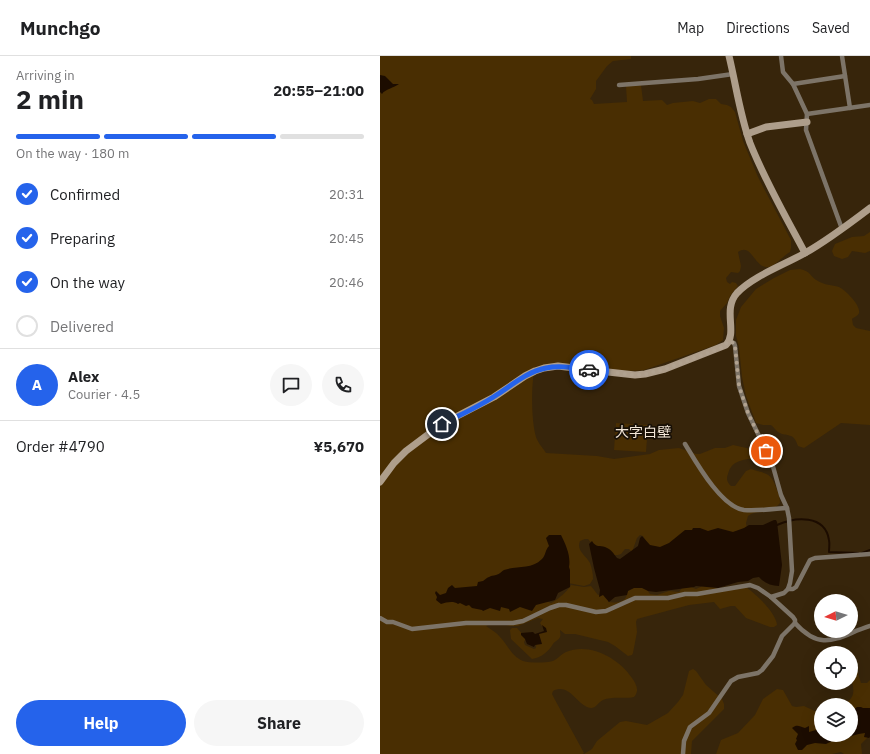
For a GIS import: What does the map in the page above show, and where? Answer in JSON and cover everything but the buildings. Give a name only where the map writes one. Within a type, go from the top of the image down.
[{"type":"street","points":[[729,56],[747,134],[758,162],[805,253]]},
{"type":"street","points":[[781,56],[783,72],[794,84],[807,118],[806,130],[842,230]]},
{"type":"street","points":[[842,56],[850,108]]},
{"type":"street","points":[[619,84],[698,79],[733,74]]},
{"type":"street","points":[[794,84],[845,76]]},
{"type":"street","points":[[747,134],[766,127],[850,108],[870,105]]},
{"type":"street","points":[[380,482],[394,463],[406,451],[436,428],[494,397],[535,371],[558,366],[635,375],[646,374],[665,369],[721,348],[729,341],[729,312],[736,294],[749,283],[805,253],[842,230],[870,208]]},
{"type":"street","points":[[729,341],[734,343],[735,346],[739,386],[748,413],[772,463],[781,495],[787,508],[790,524],[792,571],[790,583],[788,589],[784,593],[771,597]]},
{"type":"street","points":[[684,444],[710,485],[734,506],[744,510],[787,508]]},
{"type":"street","points":[[788,589],[793,590],[796,587],[810,560],[816,558],[870,554]]},
{"type":"street","points":[[380,618],[387,622],[393,622],[412,629],[466,623],[513,623],[523,621],[559,605],[566,605],[596,612],[606,611],[635,598],[668,598],[685,594],[697,594],[750,585],[758,588],[771,597],[793,617],[795,623],[805,633],[815,639],[826,641],[838,639],[870,626]]},
{"type":"street","points":[[683,754],[684,741],[690,727],[708,713],[731,681],[738,677],[758,673],[767,665],[782,636],[795,623]]},
{"type":"shaded area","points":[[380,56],[631,56],[631,59],[613,61],[607,66],[596,81],[596,89],[590,99],[594,104],[627,102],[626,86],[641,85],[643,101],[662,100],[667,105],[693,101],[700,103],[709,99],[716,99],[721,104],[731,107],[735,112],[743,141],[758,177],[791,240],[790,252],[769,267],[764,267],[760,264],[747,250],[738,252],[741,266],[740,271],[738,273],[731,272],[726,278],[727,282],[730,284],[732,282],[736,283],[738,286],[720,311],[724,328],[723,340],[716,345],[644,370],[610,370],[555,364],[535,367],[532,392],[534,430],[539,443],[546,453],[597,456],[614,459],[650,454],[659,450],[679,448],[700,454],[715,448],[725,448],[733,445],[760,451],[762,456],[737,462],[733,465],[727,477],[730,485],[735,486],[746,471],[751,469],[761,472],[768,475],[773,480],[780,500],[780,503],[775,508],[767,512],[756,513],[748,516],[746,523],[747,529],[655,549],[647,543],[643,536],[640,535],[637,538],[632,552],[629,549],[625,549],[618,555],[613,555],[594,546],[588,539],[580,541],[579,548],[590,563],[593,575],[593,579],[590,584],[584,586],[568,583],[550,544],[545,559],[532,568],[458,601],[501,605],[533,603],[544,600],[551,603],[562,595],[571,585],[584,587],[591,586],[598,595],[603,593],[608,597],[608,602],[615,602],[625,599],[628,590],[637,587],[646,589],[650,594],[657,595],[669,591],[679,592],[682,588],[691,587],[696,589],[705,585],[722,589],[743,585],[753,592],[769,608],[776,620],[777,625],[774,627],[770,627],[746,618],[735,606],[720,609],[714,602],[689,605],[637,619],[637,632],[633,653],[632,655],[628,656],[608,642],[575,634],[565,634],[560,630],[559,638],[549,649],[542,656],[532,659],[511,639],[510,630],[512,628],[517,628],[526,638],[524,642],[525,645],[534,649],[536,648],[537,634],[545,631],[540,623],[543,619],[538,618],[518,626],[510,626],[495,622],[486,626],[503,640],[515,656],[523,661],[550,662],[566,652],[575,649],[584,649],[603,654],[611,658],[632,678],[637,689],[634,697],[603,700],[592,708],[583,705],[572,694],[563,689],[553,691],[552,694],[584,753],[583,754],[380,754]]},
{"type":"shaded area","points":[[380,75],[385,76],[393,84],[399,84],[382,94],[380,92]]},
{"type":"shaded area","points":[[870,232],[870,251],[865,253],[852,251],[848,257],[842,259],[834,256],[832,251],[835,244],[852,237],[864,236]]},
{"type":"shaded area","points":[[800,269],[806,271],[820,282],[839,287],[845,291],[858,306],[859,310],[857,316],[852,319],[853,325],[856,328],[870,331],[870,425],[841,423],[804,448],[798,446],[794,438],[778,432],[771,425],[756,423],[746,396],[736,336],[736,320],[741,307],[756,289],[790,270]]},
{"type":"shaded area","points":[[616,423],[648,425],[646,452],[614,450]]},
{"type":"shaded area","points":[[774,520],[777,522],[782,565],[779,586],[768,584],[759,577],[718,588],[696,586],[656,592],[648,591],[642,588],[634,588],[628,591],[627,595],[615,597],[609,602],[603,595],[599,597],[600,590],[589,544],[592,541],[597,545],[609,549],[617,558],[620,559],[638,546],[642,536],[650,545],[660,547],[669,543],[685,530],[692,530],[693,528],[700,528],[708,531],[718,528],[733,532],[749,525],[763,525]]},
{"type":"shaded area","points":[[549,535],[561,535],[569,555],[570,587],[558,593],[555,600],[536,605],[532,611],[520,607],[510,612],[509,609],[501,607],[500,611],[490,608],[483,611],[472,608],[469,605],[466,606],[454,602],[441,604],[436,600],[436,591],[440,595],[446,593],[448,588],[452,585],[455,588],[477,586],[478,582],[497,575],[504,570],[533,565],[543,557],[549,546],[546,538]]},
{"type":"shaded area","points":[[542,625],[546,628],[547,632],[539,634],[542,644],[535,645],[534,647],[527,644],[521,633],[533,632],[535,634],[544,631]]},
{"type":"shaded area","points":[[693,669],[706,685],[722,699],[724,709],[692,741],[691,754],[584,754],[592,749],[597,741],[620,722],[626,721],[647,725],[668,713],[683,695],[689,671]]},
{"type":"shaded area","points":[[858,673],[861,683],[867,683],[870,680],[870,711],[858,715],[858,698],[851,698],[853,690],[858,690]]},
{"type":"shaded area","points":[[777,689],[783,690],[792,706],[804,706],[814,711],[814,738],[799,745],[815,742],[858,742],[858,733],[865,731],[868,737],[861,744],[862,754],[844,754],[841,752],[832,754],[716,754],[721,740],[738,733],[755,715],[763,699]]},
{"type":"shaded area","points":[[858,707],[870,708],[870,737],[864,737],[865,733],[858,734]]},
{"type":"shaded area","points":[[800,726],[805,728],[809,726],[809,732],[814,731],[814,742],[830,742],[826,744],[815,743],[807,745],[802,750],[798,750],[795,744],[798,734],[792,728]]},
{"type":"waterway","points":[[777,525],[800,519],[816,522],[822,526],[826,532],[829,542],[829,552],[858,553]]},
{"type":"waterway","points":[[862,553],[870,550]]},
{"type":"way so far","points":[[589,370],[635,375],[653,373],[721,348],[729,341],[734,343],[739,386],[748,413],[766,451]]},
{"type":"district","name":"大字白壁","points":[[643,432]]},
{"type":"route","points":[[442,424],[494,397],[535,371],[558,366],[589,370]]}]
